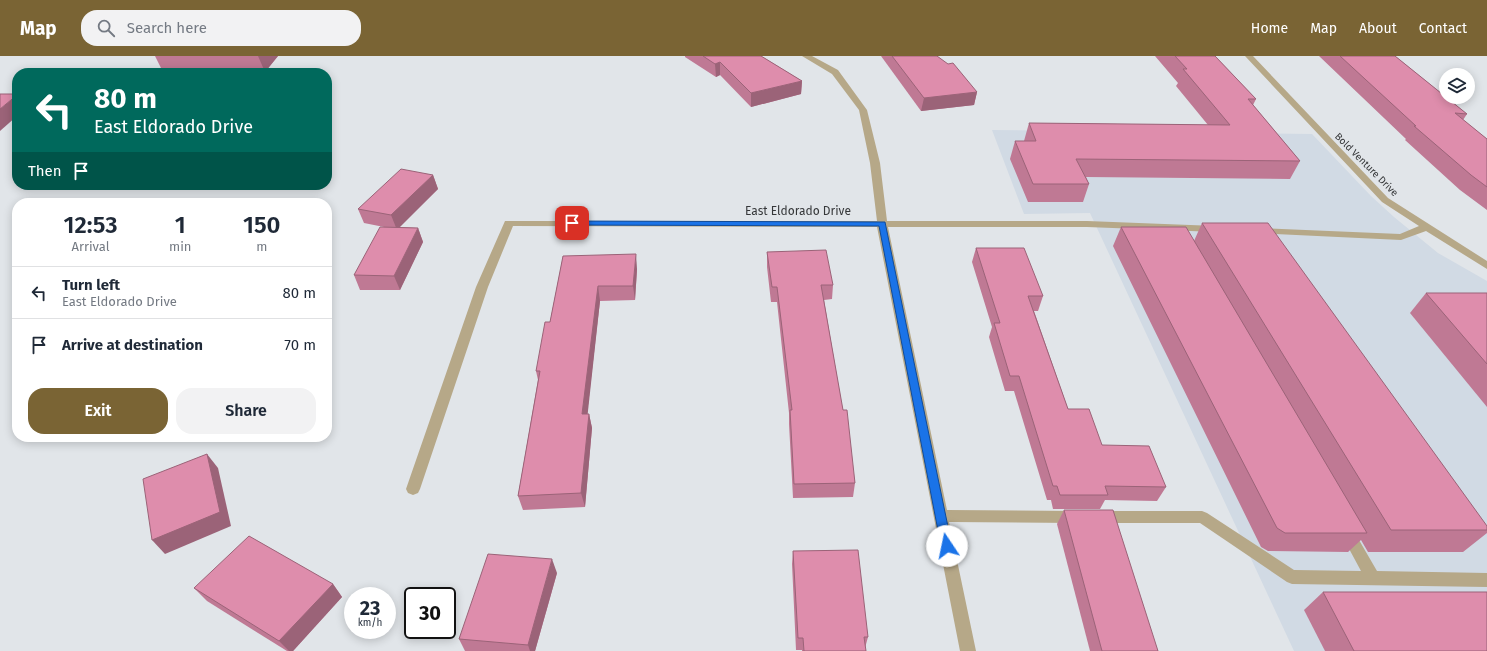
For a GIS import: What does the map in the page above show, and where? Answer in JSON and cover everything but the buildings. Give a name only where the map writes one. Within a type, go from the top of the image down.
[{"type":"street","points":[[806,56],[834,72],[863,110],[875,163],[882,224],[968,651]]},
{"type":"street","name":"Bold Venture Drive","points":[[1249,56],[1385,200],[1487,266]]},
{"type":"street","name":"East Eldorado Drive","points":[[413,489],[482,287],[509,223],[1087,224],[1228,230]]},
{"type":"street","points":[[1252,231],[1401,237],[1427,227]]},
{"type":"street","points":[[1173,228],[1181,241]]},
{"type":"street","points":[[941,516],[1202,517],[1292,576],[1487,580]]},
{"type":"street","points":[[1341,523],[1373,578]]},
{"type":"shaded area","points":[[992,130],[1312,134],[1371,196],[1394,217],[1438,253],[1487,281],[1487,651],[1294,651],[1090,213],[1024,214]]},
{"type":"route","points":[[572,223],[882,224],[947,546]]}]
